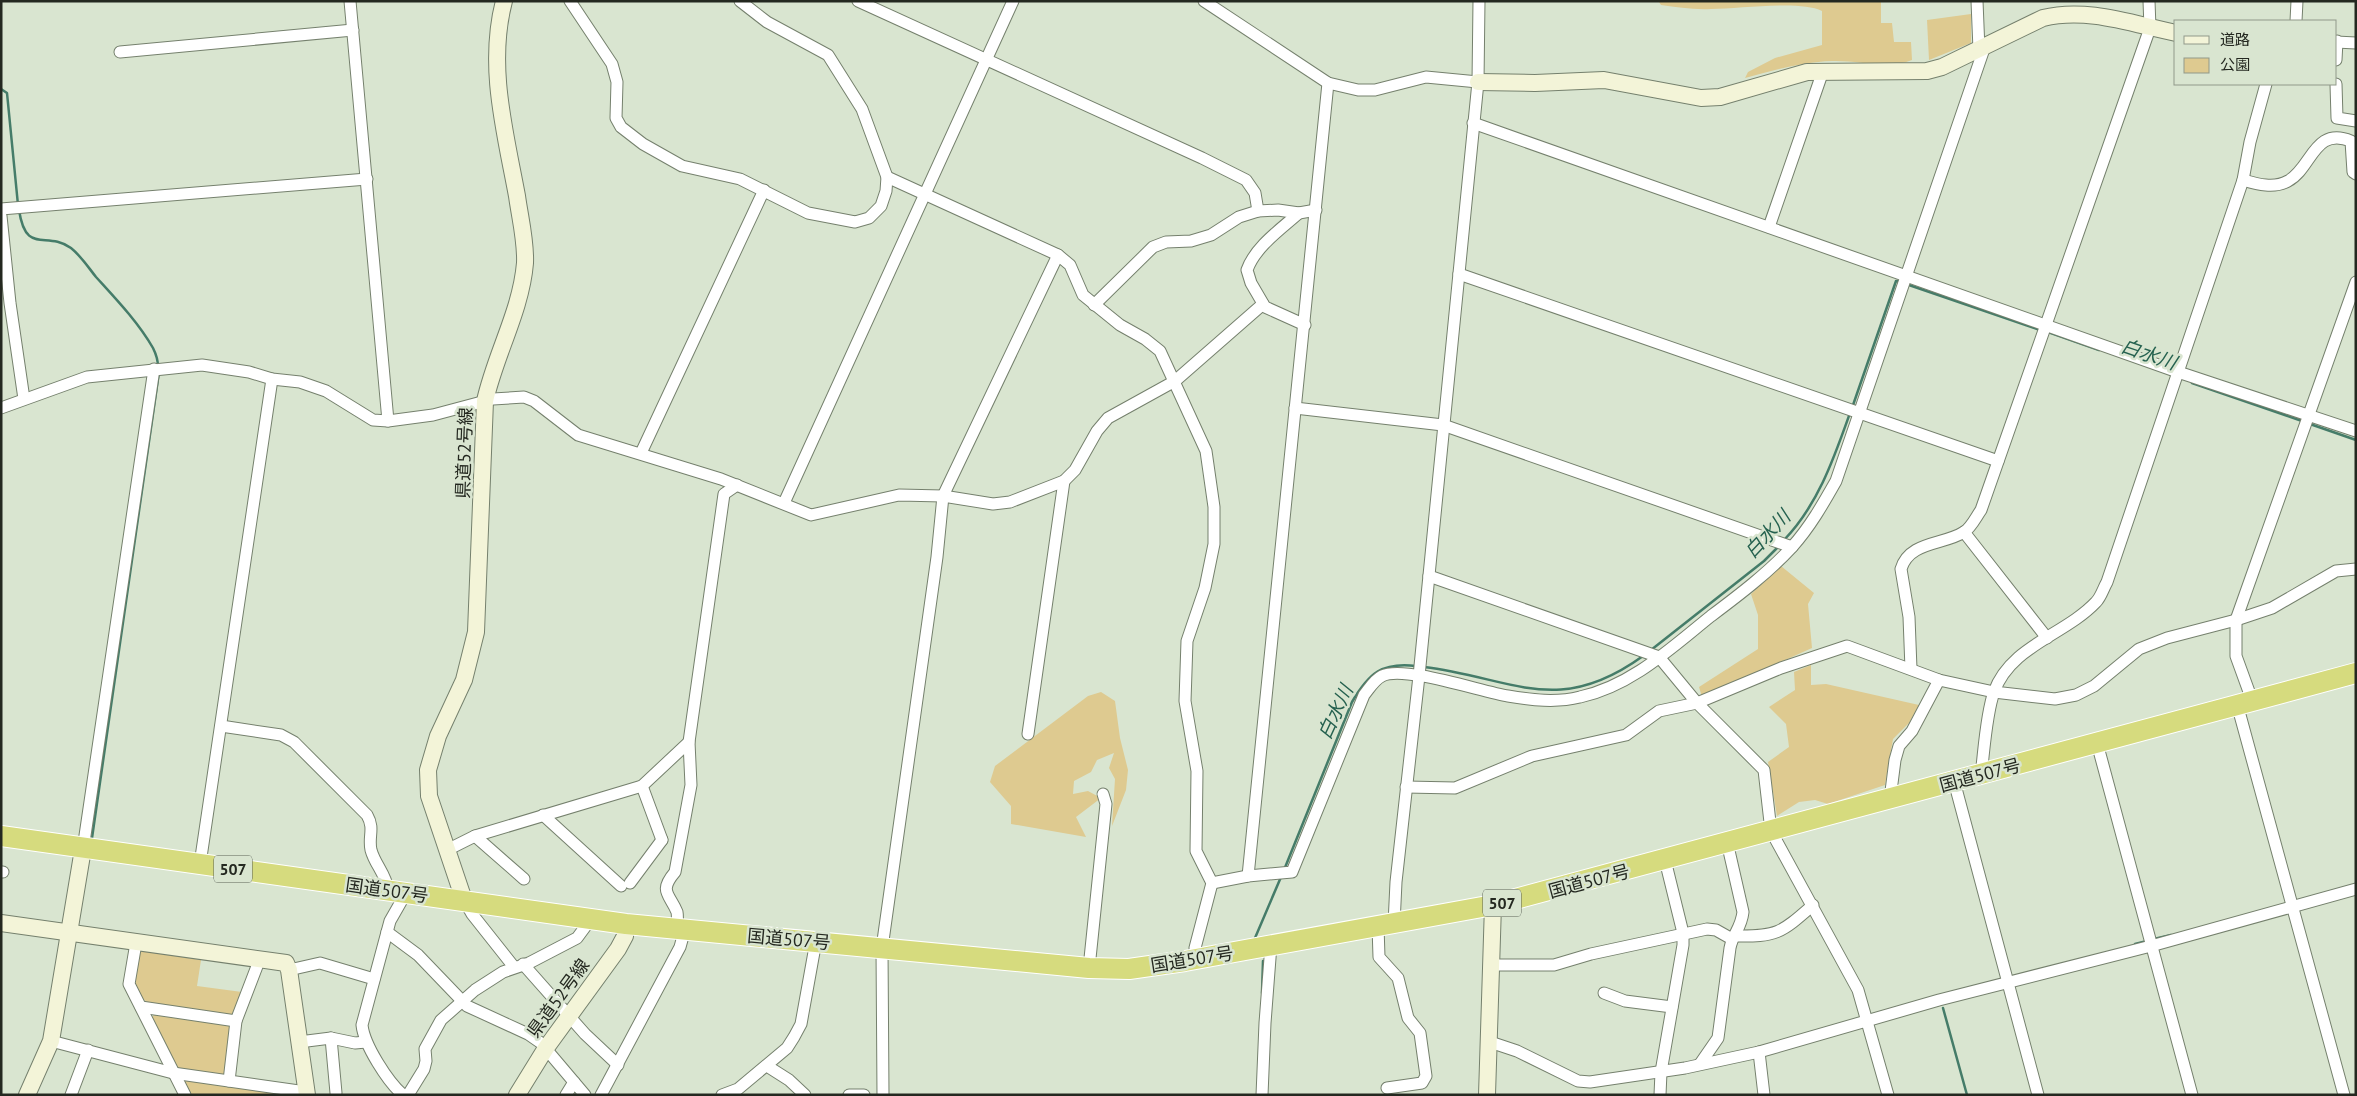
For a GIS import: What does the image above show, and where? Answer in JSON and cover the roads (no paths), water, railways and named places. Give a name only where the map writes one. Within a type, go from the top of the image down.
[{"type":"highway","name":"国道507号","points":[[1,836],[626,924],[1089,968],[1129,969],[1196,959],[1493,906],[2356,673]]},
{"type":"street","points":[[350,1],[388,421]]},
{"type":"street","name":"県道52号線","points":[[464,900],[429,796],[428,770],[438,736],[464,680],[476,632],[485,401],[519,291],[525,264],[522,227],[496,68],[496,41],[504,1]]},
{"type":"street","points":[[570,1],[612,64],[617,82],[616,118],[621,127],[643,144],[682,166],[740,179],[808,213],[855,222],[869,218],[881,206],[886,191],[887,178],[862,109],[828,55],[767,22],[740,1]]},
{"type":"street","points":[[858,1],[1202,158],[1246,180],[1255,193],[1258,211]]},
{"type":"street","points":[[784,503],[1013,1]]},
{"type":"street","points":[[1204,1],[1328,83],[1358,90],[1375,90],[1426,77],[1478,82],[1535,83],[1604,80],[1701,98],[1720,97],[1807,72],[1927,71],[1942,67],[2043,18],[2061,14],[2082,13],[2174,33]]},
{"type":"street","points":[[1387,1088],[1422,1084],[1426,1076],[1420,1033],[1408,1018],[1398,978],[1379,957],[1396,882],[1419,676],[1478,82],[1479,1]]},
{"type":"street","points":[[1212,883],[1248,876],[1292,872],[1364,695],[1383,676],[1393,674],[1419,676],[1507,696],[1545,701],[1579,698],[1601,691],[1633,676],[1768,571],[1792,547],[1815,518],[1836,481],[1860,414],[1982,48],[1977,1]]},
{"type":"street","points":[[1911,669],[1909,617],[1901,569],[1903,562],[1908,554],[1916,550],[1964,532],[1981,510],[2150,28],[2149,1]]},
{"type":"street","points":[[2296,1],[2296,20]]},
{"type":"street","points":[[120,52],[353,30]]},
{"type":"street","points":[[2337,42],[2356,42]]},
{"type":"street","points":[[1768,227],[1823,71]]},
{"type":"street","points":[[1248,876],[1328,83]]},
{"type":"street","points":[[1981,775],[1994,692],[2001,679],[2016,660],[2073,622],[2097,601],[2107,582],[2243,180],[2250,142],[2266,85]]},
{"type":"street","points":[[2336,85],[2337,118],[2356,121]]},
{"type":"street","points":[[1473,124],[2047,324],[2178,372],[2356,431]]},
{"type":"street","points":[[2243,180],[2275,185],[2290,181],[2317,148],[2325,141],[2334,137],[2341,137],[2351,142],[2353,172],[2356,174]]},
{"type":"street","points":[[887,178],[1058,255],[1070,265],[1084,295],[1094,305],[1120,326],[1155,346],[1175,381],[1206,452],[1214,508],[1214,544],[1205,588],[1187,641],[1186,701],[1197,771],[1196,851],[1212,883],[1195,948],[1196,959]]},
{"type":"street","points":[[1,209],[367,179]]},
{"type":"street","points":[[641,453],[764,190]]},
{"type":"street","points":[[1094,305],[1154,247],[1166,242],[1191,241],[1211,235],[1238,217],[1258,211],[1278,210],[1299,213],[1316,210]]},
{"type":"street","points":[[1299,213],[1270,239],[1248,265],[1247,276],[1265,307],[1305,325]]},
{"type":"street","points":[[1,216],[6,304],[24,399]]},
{"type":"street","points":[[883,1095],[882,948],[937,557],[943,496],[1058,255]]},
{"type":"street","points":[[1459,274],[1998,461]]},
{"type":"street","points":[[2344,1095],[2293,906],[2244,702],[2236,656],[2236,620],[2356,282]]},
{"type":"street","points":[[1,408],[87,377],[202,365],[250,372],[272,379],[300,382],[326,391],[373,420],[388,421],[433,415],[485,401],[524,397],[534,401],[578,435],[641,453],[737,485],[811,515],[899,496],[943,496],[993,504],[1010,502],[1064,481],[1075,470],[1097,431],[1108,418],[1175,381],[1263,304]]},
{"type":"street","points":[[28,1095],[51,1041],[61,989],[154,369]]},
{"type":"street","points":[[200,864],[272,379]]},
{"type":"street","points":[[1295,408],[1443,425],[1792,547]]},
{"type":"street","points":[[1028,734],[1064,481]]},
{"type":"street","points":[[601,1095],[680,947],[681,929],[677,912],[666,892],[668,881],[675,872],[692,785],[690,742],[724,494],[737,485]]},
{"type":"street","points":[[1964,532],[2047,638]]},
{"type":"street","points":[[1406,787],[1455,788],[1532,756],[1626,735],[1659,711],[1696,703],[1781,668],[1847,646],[1939,680],[1994,692],[2055,699],[2076,695],[2094,686],[2139,649],[2167,638],[2236,620],[2272,608],[2336,571],[2356,569]]},
{"type":"street","points":[[1429,576],[1659,657],[1696,703],[1764,770],[1772,831],[1858,990],[1888,1095]]},
{"type":"street","points":[[1890,799],[1894,760],[1899,746],[1912,731],[1939,680]]},
{"type":"street","points":[[220,726],[281,735],[294,742],[367,815],[372,824],[371,848],[374,859],[397,892],[393,914],[362,1025],[366,1042],[403,1095]]},
{"type":"street","points":[[447,850],[475,836],[642,786],[690,742]]},
{"type":"street","points":[[2097,743],[2192,1095]]},
{"type":"street","points":[[1954,781],[2038,1095]]},
{"type":"street","points":[[642,786],[662,840]]},
{"type":"street","points":[[1089,968],[1106,804],[1102,794]]},
{"type":"street","points":[[543,815],[626,884],[662,840],[682,839]]},
{"type":"street","points":[[475,836],[524,879]]},
{"type":"street","points":[[1700,1064],[1718,1038],[1733,937],[1739,930],[1743,912],[1726,842]]},
{"type":"street","points":[[1660,1095],[1661,1072],[1683,945],[1683,934],[1665,860]]},
{"type":"street","points":[[1490,1042],[1517,1051],[1578,1081],[1590,1082],[1661,1072],[1759,1052],[2008,982],[2151,946],[2356,889]]},
{"type":"street","points":[[464,900],[478,922],[618,1065]]},
{"type":"street","points":[[1492,965],[1554,965],[1591,954],[1683,934],[1716,930],[1733,937],[1770,936],[1794,922],[1813,905]]},
{"type":"street","points":[[1487,1095],[1493,906]]},
{"type":"street","points":[[408,1095],[424,1069],[426,1060],[425,1049],[438,1024],[490,980],[577,938],[591,919]]},
{"type":"street","points":[[1,923],[286,964],[290,970],[306,1093],[173,1073],[51,1041]]},
{"type":"street","name":"県道52号線","points":[[517,1095],[546,1048],[618,949],[624,936],[626,924]]},
{"type":"street","points":[[387,932],[418,955],[462,1002],[476,1011],[528,1034],[546,1048],[585,1095]]},
{"type":"street","points":[[722,1095],[738,1089],[787,1048],[801,1024],[816,941]]},
{"type":"street","points":[[136,943],[129,984],[185,1095]]},
{"type":"street","points":[[1262,1095],[1271,945]]},
{"type":"street","points":[[229,1081],[236,1021],[258,961]]},
{"type":"street","points":[[290,970],[320,963],[374,979]]},
{"type":"street","points":[[1604,993],[1625,1001],[1672,1007]]},
{"type":"street","points":[[141,1007],[236,1021]]},
{"type":"street","points":[[299,1042],[331,1038],[355,1043],[366,1042]]},
{"type":"street","points":[[331,1038],[336,1093]]},
{"type":"street","points":[[71,1095],[88,1050]]},
{"type":"street","points":[[1759,1052],[1764,1095]]},
{"type":"street","points":[[767,1066],[789,1080],[805,1095]]},
{"type":"street","points":[[566,1095],[574,1082]]},
{"type":"street","points":[[727,1095],[738,1095]]},
{"type":"street","points":[[849,1095],[864,1095]]},
{"type":"waterway","points":[[1,89],[7,93],[18,205]]},
{"type":"waterway","points":[[19,210],[22,224],[27,233],[32,237],[38,240],[62,243],[71,248],[81,258],[141,329],[154,350],[158,367]]},
{"type":"waterway","name":"白水川","points":[[1852,408],[1896,281],[1901,282]]},
{"type":"waterway","name":"白水川","points":[[1906,284],[2040,330]]},
{"type":"waterway","name":"白水川","points":[[2048,332],[2099,350]]},
{"type":"waterway","points":[[92,838],[159,372]]},
{"type":"waterway","name":"白水川","points":[[2192,383],[2302,421]]},
{"type":"waterway","name":"白水川","points":[[1784,540],[1816,496],[1831,464],[1850,413]]},
{"type":"waterway","name":"白水川","points":[[2310,424],[2356,440]]},
{"type":"waterway","name":"白水川","points":[[1651,650],[1764,561],[1779,546]]},
{"type":"waterway","name":"白水川","points":[[1424,667],[1456,672],[1510,685],[1560,690],[1585,685],[1613,675],[1643,656]]},
{"type":"waterway","name":"白水川","points":[[1284,870],[1352,702],[1358,692],[1371,677],[1385,668],[1404,665],[1416,666]]},
{"type":"waterway","name":"白水川","points":[[1255,938],[1281,877]]},
{"type":"waterway","points":[[2154,939],[2171,935]]},
{"type":"waterway","points":[[2135,944],[2147,941]]},
{"type":"waterway","name":"白水川","points":[[1262,993],[1263,961]]},
{"type":"waterway","points":[[1943,1008],[1967,1095]]}]
